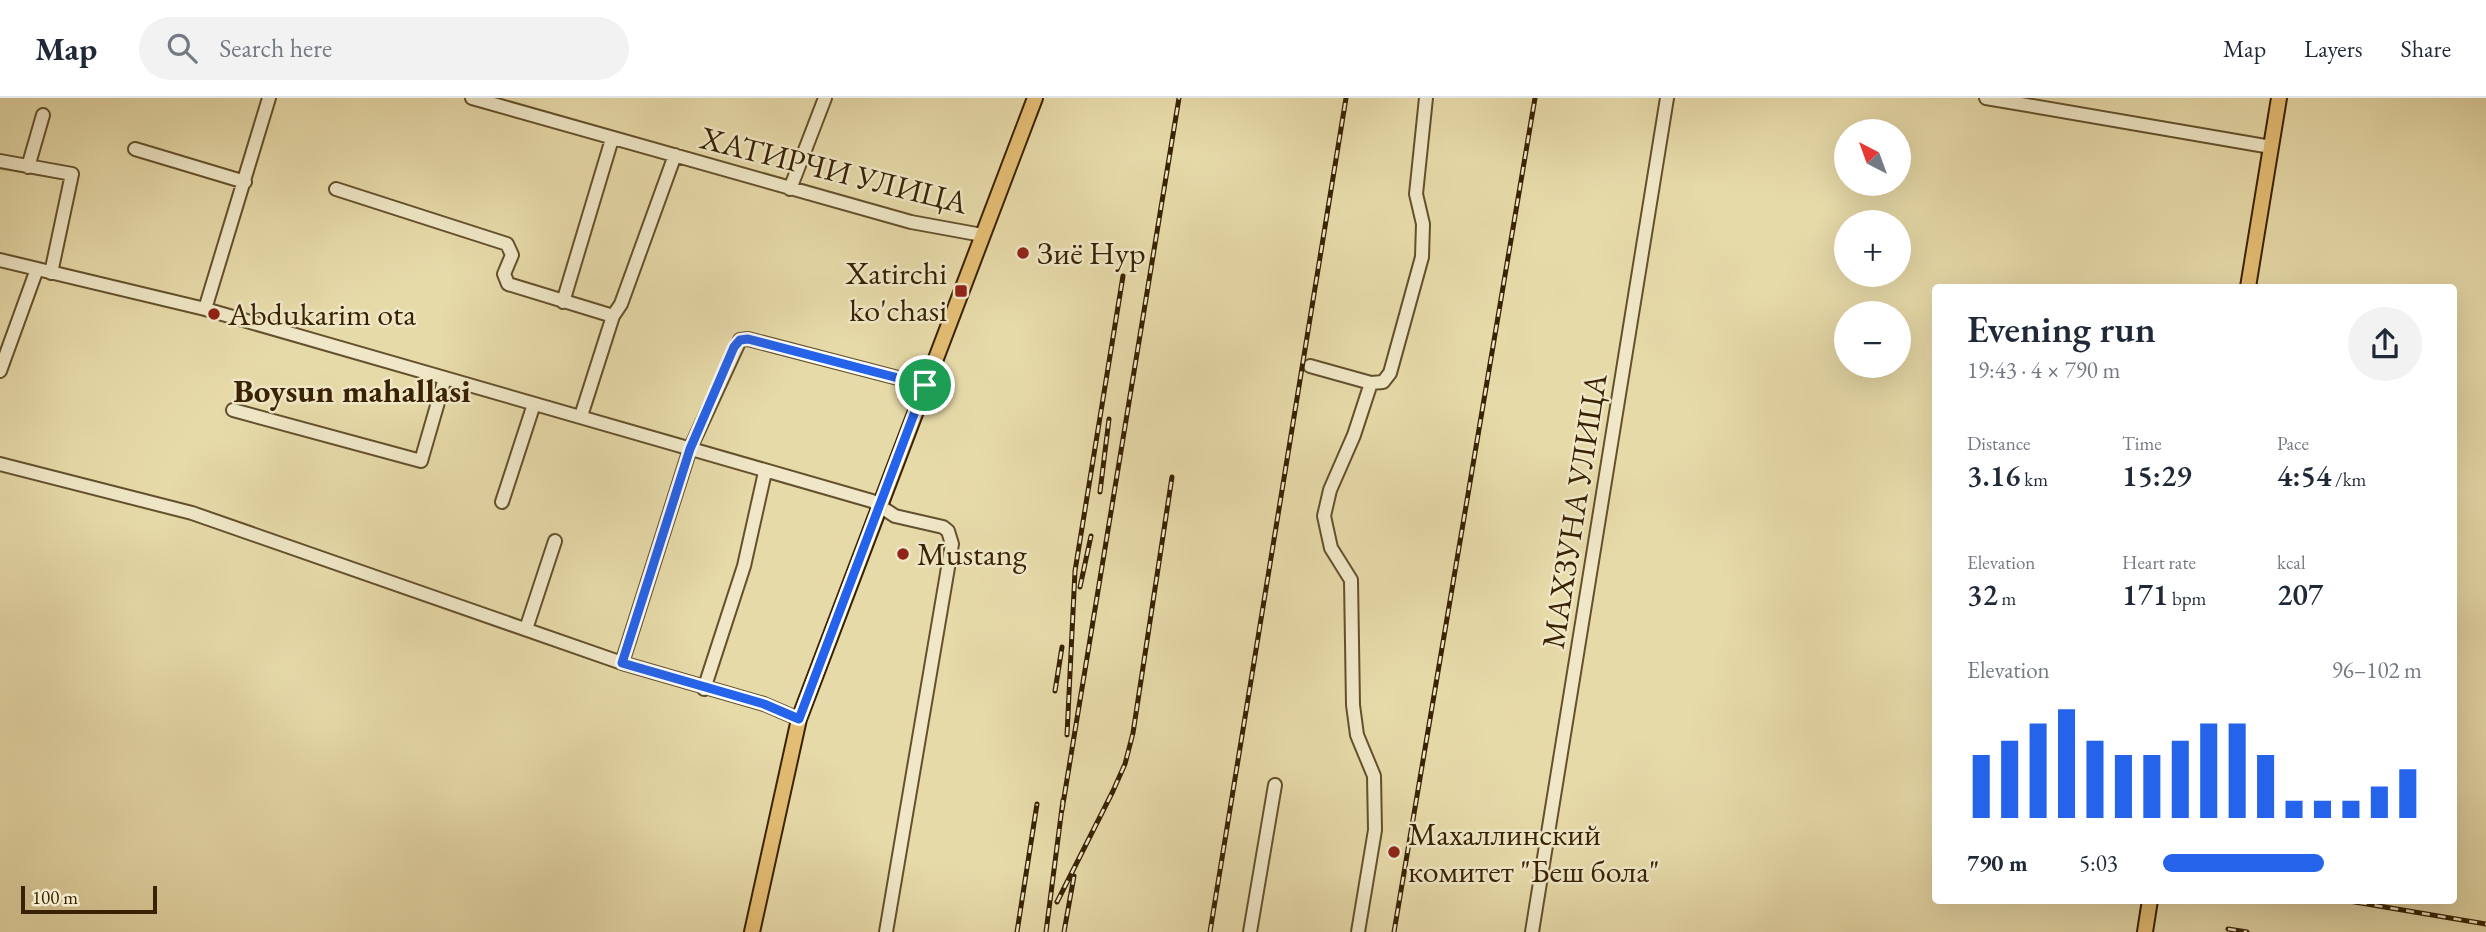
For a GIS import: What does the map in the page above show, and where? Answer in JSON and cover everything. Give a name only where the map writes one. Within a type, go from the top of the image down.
[{"type":"main road","points":[[752,932],[799,719],[1034,98]]},
{"type":"main road","points":[[2256,284],[2279,98]]},
{"type":"main road","points":[[2249,284],[2287,98]]},
{"type":"main road","points":[[2145,932],[2149,904]]},
{"type":"main road","points":[[2154,932],[2158,904]]},
{"type":"street","points":[[205,309],[269,98]]},
{"type":"street","name":"ХАТИРЧИ УЛИЦА","points":[[472,98],[911,222],[982,235]]},
{"type":"street","points":[[790,189],[825,98]]},
{"type":"street","points":[[1310,366],[1371,383],[1382,382],[1390,373],[1422,257],[1423,224],[1416,198],[1426,98]]},
{"type":"street","name":"МАХЗУНА УЛИЦА","points":[[1532,932],[1667,98]]},
{"type":"street","points":[[1986,98],[2275,148]]},
{"type":"street","points":[[28,167],[43,115]]},
{"type":"street","points":[[563,302],[612,139]]},
{"type":"street","points":[[135,149],[245,182]]},
{"type":"street","points":[[582,416],[613,316],[621,304],[675,155]]},
{"type":"street","points":[[0,161],[72,174],[51,273]]},
{"type":"street","points":[[336,189],[507,244],[512,255],[504,274],[508,285],[613,316]]},
{"type":"street","points":[[0,260],[205,309],[582,416],[880,506],[895,516],[943,527],[948,531],[953,544],[886,932]]},
{"type":"street","points":[[0,371],[37,269]]},
{"type":"street","points":[[622,663],[690,449],[740,340],[748,339],[925,385]]},
{"type":"street","points":[[233,410],[421,461],[445,378]]},
{"type":"street","points":[[1358,932],[1375,830],[1374,776],[1357,735],[1354,714],[1352,585],[1331,548],[1324,516],[1330,490],[1354,435],[1371,383]]},
{"type":"street","points":[[502,502],[534,404]]},
{"type":"street","points":[[0,464],[192,513],[622,663],[704,689],[764,704],[799,719]]},
{"type":"street","points":[[704,689],[744,566],[765,472]]},
{"type":"street","points":[[526,629],[555,541]]},
{"type":"street","points":[[1250,932],[1275,785]]},
{"type":"railway","points":[[1062,810],[1179,98]]},
{"type":"railway","points":[[1210,932],[1346,98]]},
{"type":"railway","points":[[1394,932],[1535,98]]},
{"type":"railway","points":[[1067,735],[1075,571],[1123,276]]},
{"type":"railway","points":[[1100,492],[1109,419]]},
{"type":"railway","points":[[1057,902],[1125,764],[1133,733],[1172,477]]},
{"type":"railway","points":[[1080,587],[1091,536]]},
{"type":"railway","points":[[1055,691],[1062,647]]},
{"type":"railway","points":[[1046,932],[1063,800]]},
{"type":"railway","points":[[1017,932],[1037,804]]},
{"type":"railway","points":[[1064,932],[1074,876]]},
{"type":"railway","points":[[2367,904],[2486,924]]},
{"type":"railway","points":[[2228,929],[2247,932]]},
{"type":"place","name":"Зиё Нур","points":[[1023,253]]},
{"type":"place","name":"Xatirchi ko'chasi","points":[[961,291]]},
{"type":"place","name":"Abdukarim ota","points":[[214,314]]},
{"type":"place","name":"Mustang","points":[[903,554]]},
{"type":"place","name":"Махаллинский комитет \"Беш бола\"","points":[[1394,852]]},
{"type":"district","name":"Boysun mahallasi","points":[[352,390]]},
{"type":"route","points":[[748,339],[925,385],[799,719],[764,704],[704,689],[622,663],[690,449],[734,347],[740,340],[748,339]]}]
